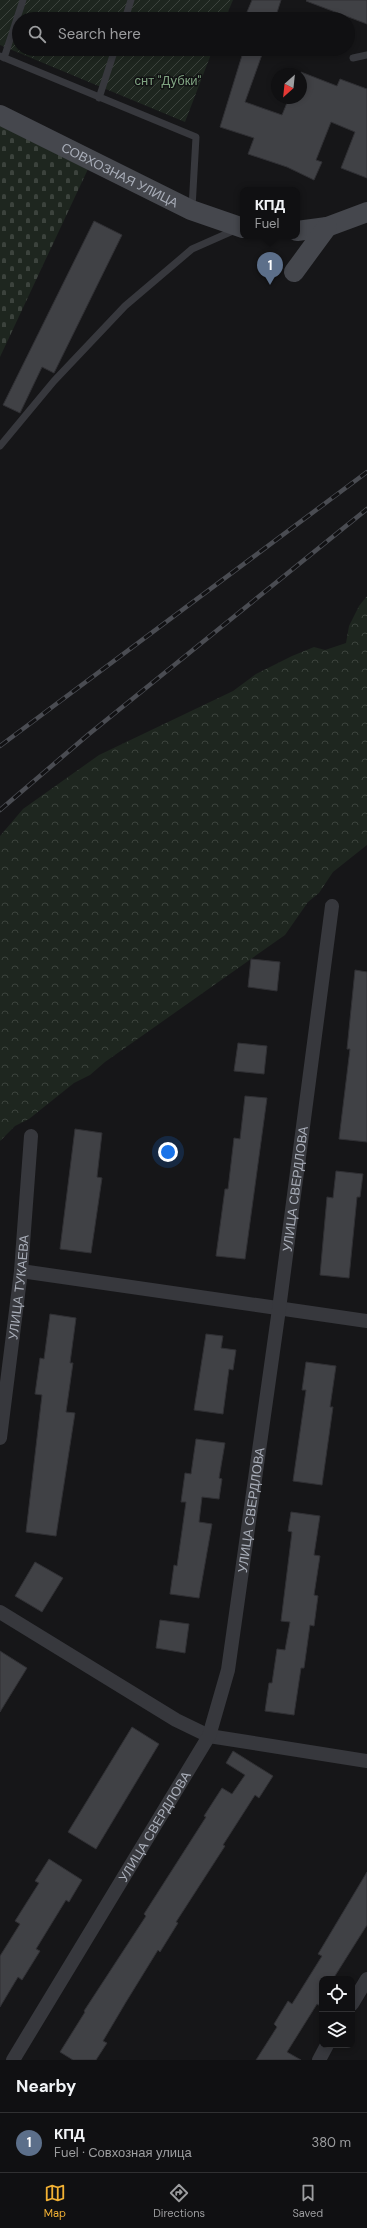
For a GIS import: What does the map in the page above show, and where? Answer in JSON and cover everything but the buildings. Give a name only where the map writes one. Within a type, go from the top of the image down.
[{"type":"street","name":"СОВХОЗНАЯ УЛИЦА","points":[[0,115],[192,210],[240,226]]},
{"type":"street","points":[[300,231],[327,227],[367,212]]},
{"type":"street","points":[[294,272],[327,227]]},
{"type":"street","name":"УЛИЦА СВЕРДЛОВА","points":[[13,2060],[209,1736],[228,1670],[279,1309],[332,906]]},
{"type":"street","name":"УЛИЦА ТУКАЕВА","points":[[0,1438],[21,1272],[31,1136]]},
{"type":"street","points":[[21,1272],[367,1321]]},
{"type":"street","points":[[0,1612],[176,1720],[209,1736],[367,1761]]},
{"type":"street","points":[[355,1999],[367,1979]]},
{"type":"street","points":[[318,2060],[326,2048]]},
{"type":"lane","points":[[19,12],[23,0]]},
{"type":"lane","points":[[127,12],[131,0]]},
{"type":"lane","points":[[12,30],[2,57],[196,137],[192,210]]},
{"type":"lane","points":[[354,58],[367,55]]},
{"type":"lane","points":[[99,98],[113,56]]},
{"type":"lane","points":[[0,446],[54,381],[125,306],[192,249],[240,228]]},
{"type":"green space","name":"снт \"Дубки\"","points":[[0,0],[233,0],[228,12],[12,12],[12,50],[0,45]]},
{"type":"green space","name":"снт \"Дубки\"","points":[[26,56],[210,56],[185,122]]},
{"type":"green space","points":[[0,125],[88,169],[0,357]]},
{"type":"green space","points":[[367,596],[367,845],[333,872],[319,893],[308,902],[285,935],[105,1062],[90,1075],[74,1083],[29,1119],[15,1126],[0,1141],[0,836],[23,809],[99,755],[233,691],[256,674],[292,656],[314,647],[325,650],[346,643],[349,626],[359,606]]},
{"type":"railway","points":[[0,746],[367,472]]},
{"type":"railway","points":[[0,810],[89,734],[367,509]]},
{"type":"place","name":"КПД","points":[[270,285]]}]
